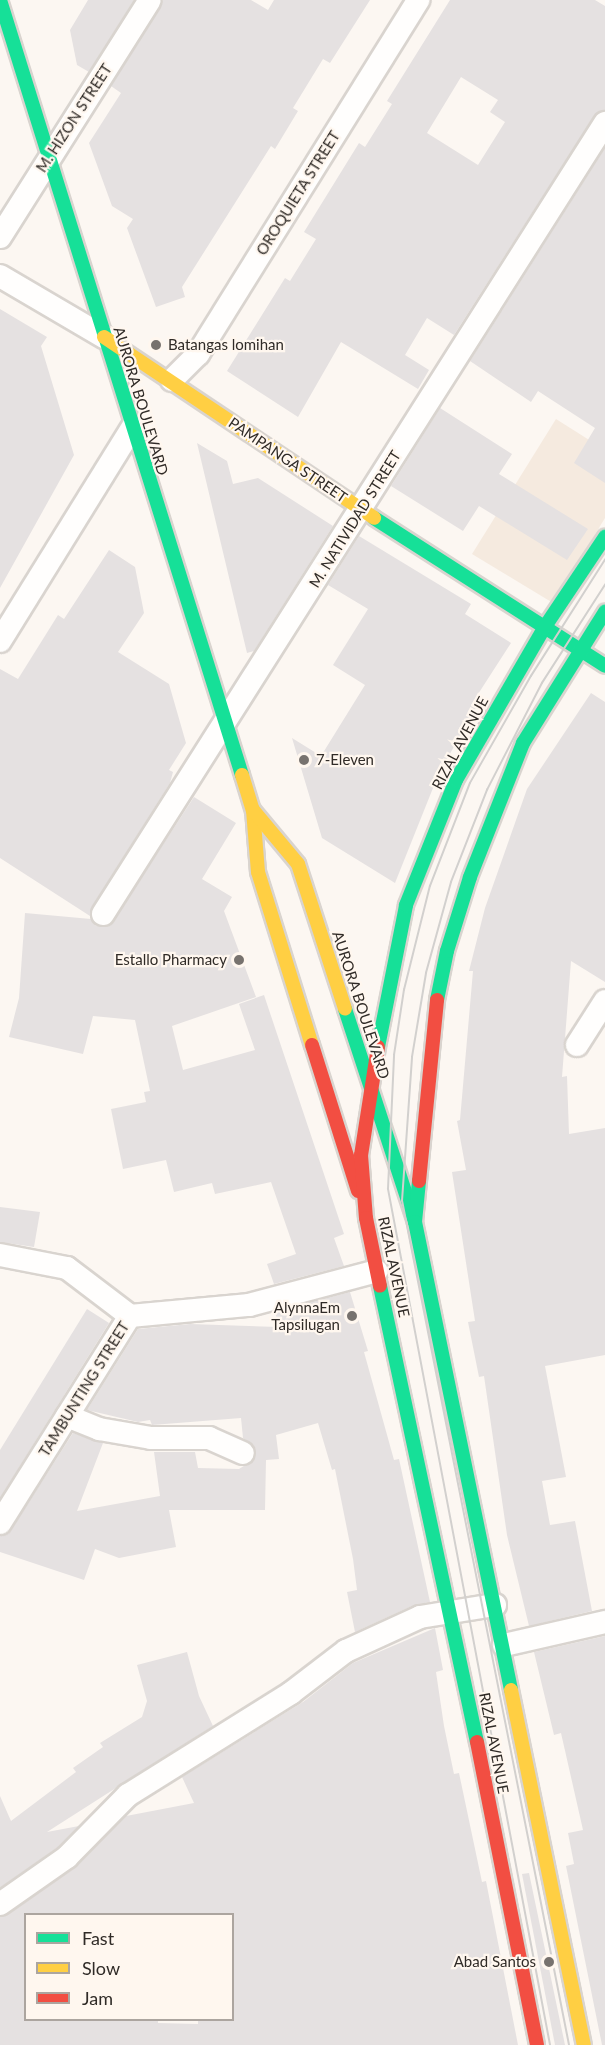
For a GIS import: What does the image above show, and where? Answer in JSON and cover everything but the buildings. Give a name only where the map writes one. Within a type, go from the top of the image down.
[{"type":"main road","name":"AURORA BOULEVARD","points":[[0,0],[253,810],[258,872],[366,1218]]},
{"type":"main road","name":"PAMPANGA STREET","points":[[104,337],[605,666]]},
{"type":"main road","name":"RIZAL AVENUE","points":[[537,2045],[452,1614],[366,1218],[361,1155],[370,1087],[406,905],[456,780],[544,628],[605,537]]},
{"type":"main road","name":"RIZAL AVENUE","points":[[584,2045],[504,1644],[415,1222],[436,1007],[447,951],[470,877],[523,743],[605,612]]},
{"type":"main road","name":"AURORA BOULEVARD","points":[[253,810],[298,864],[415,1222]]},
{"type":"street","name":"M. HIZON STREET","points":[[0,237],[150,0]]},
{"type":"street","name":"OROQUIETA STREET","points":[[172,381],[198,354],[418,0]]},
{"type":"street","name":"M. NATIVIDAD STREET","points":[[103,914],[363,509],[605,123]]},
{"type":"street","name":"PAMPANGA STREET","points":[[0,276],[104,337]]},
{"type":"street","points":[[0,641],[132,428]]},
{"type":"street","points":[[577,1045],[605,1001]]},
{"type":"street","points":[[0,1255],[67,1268],[130,1316]]},
{"type":"street","name":"TAMBUNTING STREET","points":[[0,1523],[130,1316],[249,1305],[377,1271]]},
{"type":"street","points":[[67,1416],[99,1429],[151,1438],[209,1438],[243,1453]]},
{"type":"street","points":[[0,1904],[67,1857],[128,1795],[291,1693],[346,1651],[420,1617],[452,1614],[495,1605]]},
{"type":"street","points":[[504,1644],[605,1622]]},
{"type":"shaded area","points":[[556,419],[605,450],[605,518],[553,603],[472,554]]},
{"type":"tram line","points":[[550,2045],[388,1189],[394,1055],[404,990],[430,886],[470,783],[531,676],[605,560]]},
{"type":"tram line","points":[[569,2045],[402,1201],[412,1057],[426,973],[451,882],[487,790],[542,683],[605,585]]},
{"type":"traffic: fast","points":[[0,0],[242,775]]},
{"type":"traffic: fast","points":[[374,518],[605,666]]},
{"type":"traffic: fast","points":[[378,1047],[406,905],[456,780],[544,628],[605,537]]},
{"type":"traffic: fast","points":[[437,1000],[447,951],[470,877],[523,743],[605,612]]},
{"type":"traffic: fast","points":[[345,1009],[415,1222]]},
{"type":"traffic: fast","points":[[419,1181],[415,1222],[511,1690]]},
{"type":"traffic: fast","points":[[380,1286],[477,1742]]},
{"type":"traffic: slow","points":[[104,337],[374,518]]},
{"type":"traffic: slow","points":[[242,775],[253,810],[258,872],[312,1045]]},
{"type":"traffic: slow","points":[[253,810],[298,864],[345,1009]]},
{"type":"traffic: slow","points":[[511,1690],[584,2045]]},
{"type":"traffic: jam","points":[[419,1181],[437,1000]]},
{"type":"traffic: jam","points":[[312,1045],[358,1191]]},
{"type":"traffic: jam","points":[[378,1047],[361,1155],[366,1218],[380,1286]]},
{"type":"traffic: jam","points":[[477,1742],[537,2045]]},
{"type":"place","name":"Batangas lomihan","points":[[156,345]]},
{"type":"place","name":"7-Eleven","points":[[304,760]]},
{"type":"place","name":"Estallo Pharmacy","points":[[239,960]]},
{"type":"place","name":"AlynnaEm Tapsilugan","points":[[352,1316]]},
{"type":"place","name":"Abad Santos","points":[[549,1962]]}]
